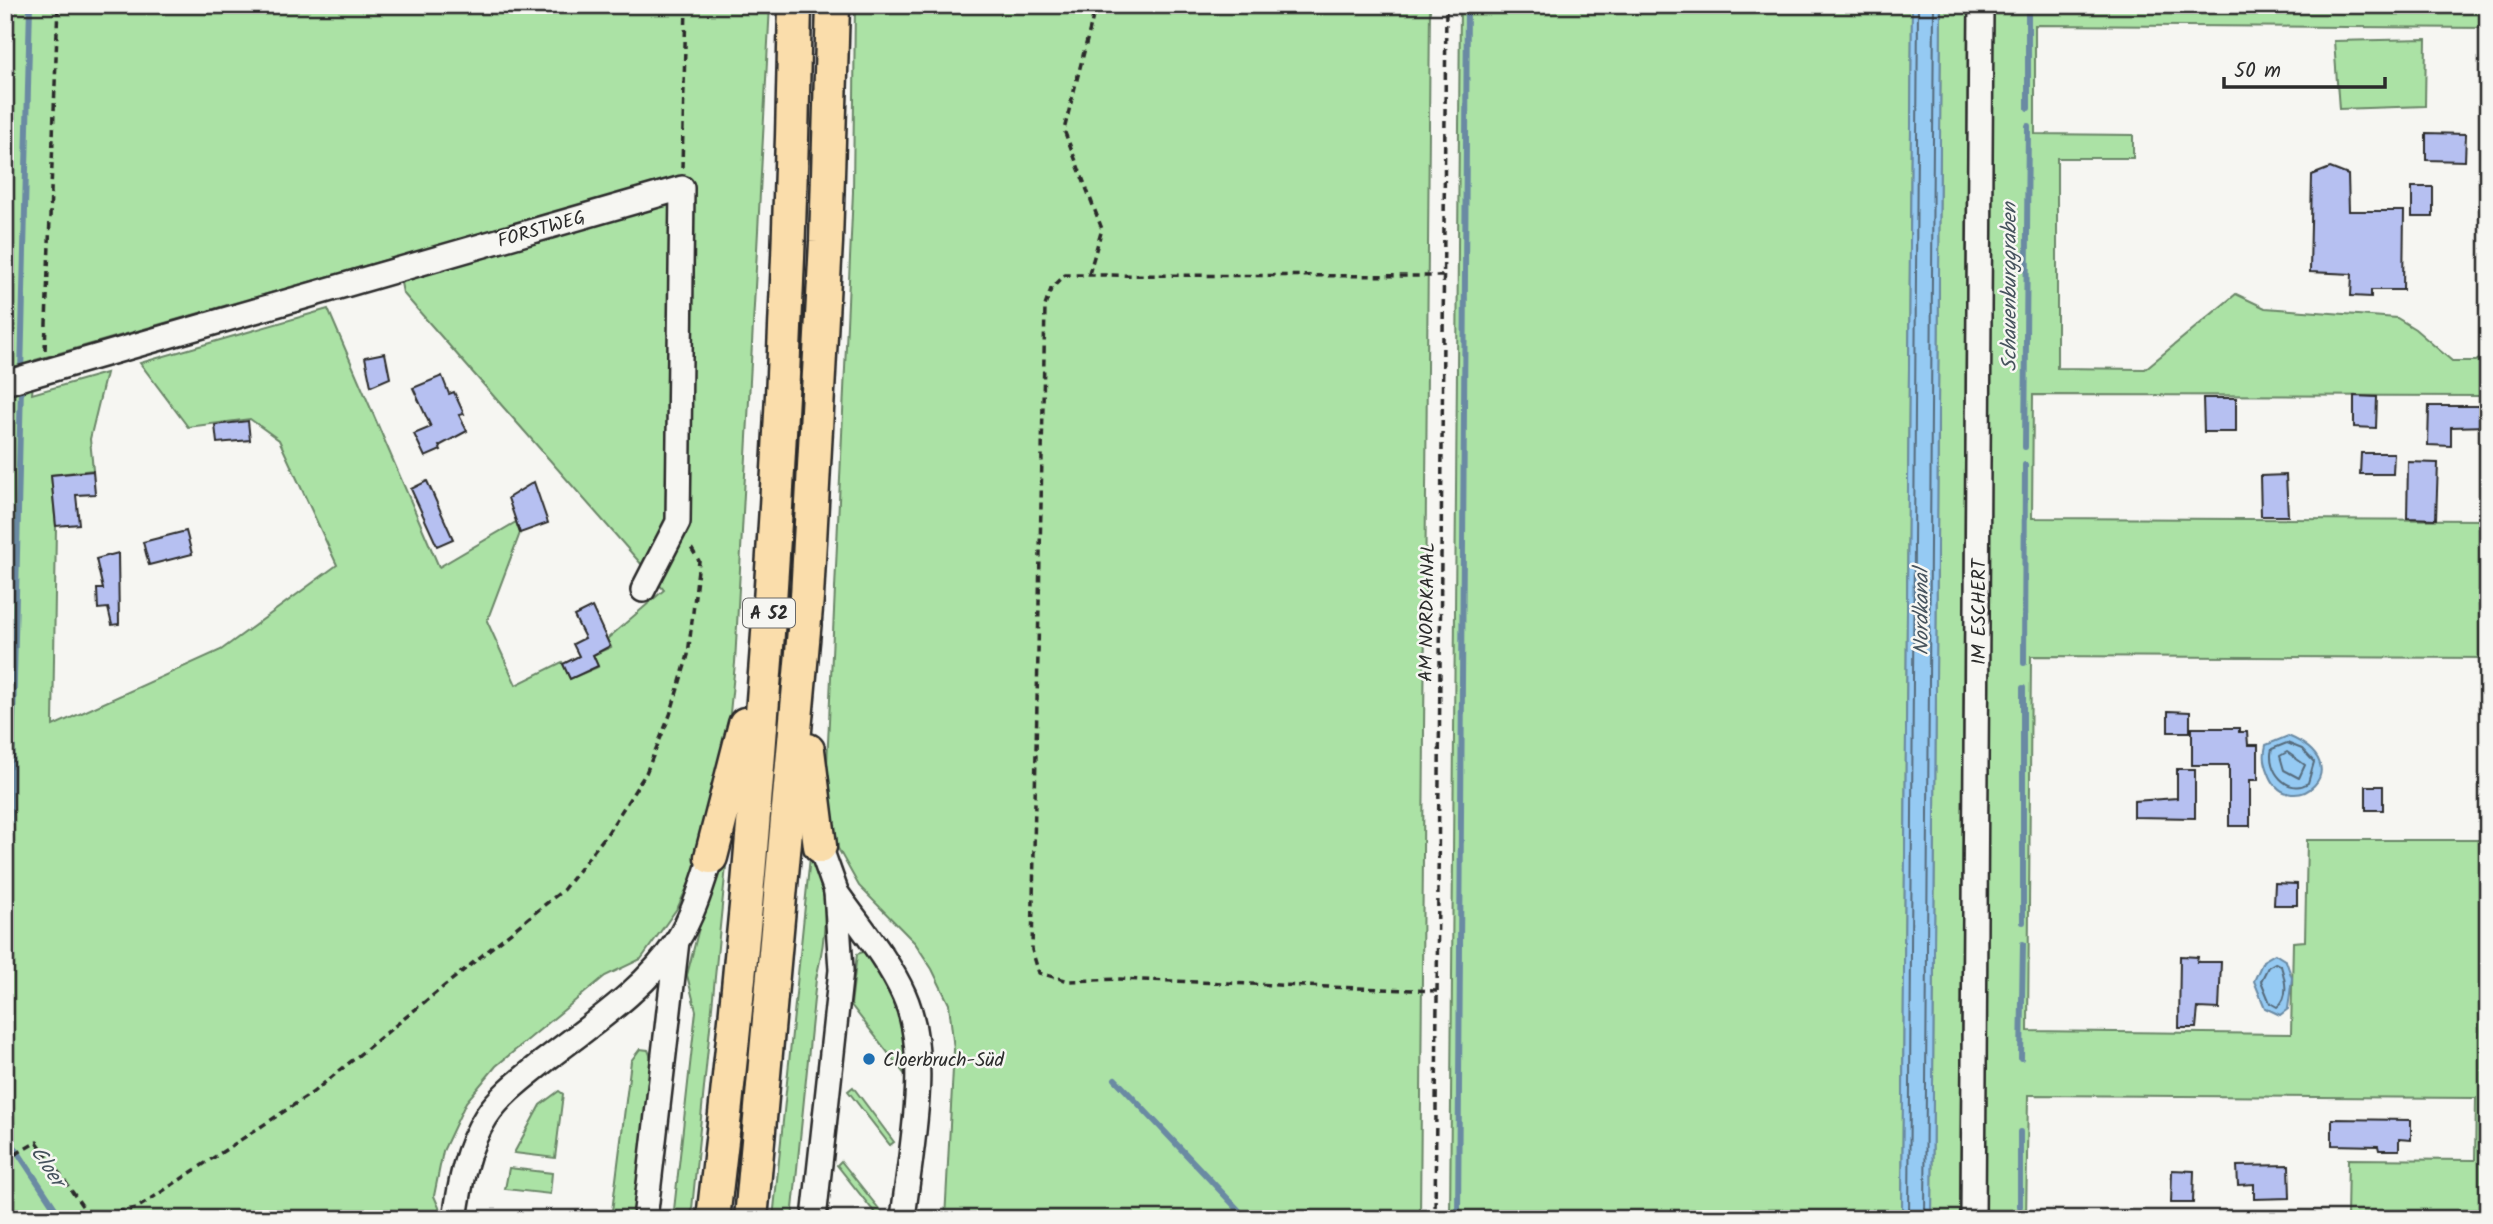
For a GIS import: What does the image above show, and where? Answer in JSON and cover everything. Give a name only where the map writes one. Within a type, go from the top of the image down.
[{"type":"highway","name":"A 52","points":[[713,1219],[752,834],[769,624],[792,166],[795,5]]},
{"type":"highway","name":"A 52","points":[[751,1219],[807,597],[826,242],[833,5]]},
{"type":"highway","points":[[807,597],[807,741],[820,846]]},
{"type":"highway","points":[[711,857],[769,624]]},
{"type":"street","name":"IM ESCHERT","points":[[1973,1219],[1981,5]]},
{"type":"street","name":"FORSTWEG","points":[[5,383],[682,188]]},
{"type":"street","points":[[643,590],[678,522],[682,188]]},
{"type":"street","points":[[820,846],[836,891],[904,994],[915,1027],[919,1059],[903,1219]]},
{"type":"street","points":[[455,1219],[467,1159],[486,1117],[515,1085],[634,990],[677,941],[700,892],[711,857]]},
{"type":"street","points":[[814,1219],[841,971],[836,891]]},
{"type":"street","points":[[645,1219],[677,941]]},
{"type":"path","points":[[40,374],[58,5]]},
{"type":"path","points":[[682,188],[686,5]]},
{"type":"path","points":[[1089,274],[1101,229],[1064,130],[1096,5]]},
{"type":"path","name":"AM NORDKANAL","points":[[1435,1219],[1446,5]]},
{"type":"path","points":[[1437,990],[1118,979],[1069,981],[1039,973],[1033,961],[1045,306],[1051,289],[1065,275],[1089,274],[1443,276]]},
{"type":"path","points":[[5,1160],[37,1142],[90,1217],[138,1208],[312,1093],[563,890],[607,834],[646,773],[670,715],[688,655],[699,561],[678,522]]},
{"type":"green space","points":[[7,5],[770,5],[735,663],[726,753],[703,853],[678,907],[641,959],[605,976],[496,1066],[466,1102],[443,1151],[434,1196],[444,1219],[5,1219]],"holes":[[[396,257],[403,293],[664,590],[607,639],[611,647],[593,655],[598,667],[570,679],[562,662],[516,685],[487,621],[520,533],[516,522],[439,567],[328,309],[140,363],[188,427],[250,419],[279,440],[337,565],[221,650],[53,726],[56,527],[51,475],[93,470],[90,439],[106,373],[32,394],[35,360]]]},
{"type":"green space","points":[[855,5],[1430,5],[1420,1219],[945,1219],[954,1050],[949,1004],[932,969],[915,943],[859,886],[835,843],[826,787],[853,192]]},
{"type":"green space","points":[[1460,5],[1912,5],[1902,1219],[1450,1219]]},
{"type":"green space","points":[[1941,5],[1968,5],[1960,1219],[1932,1219]]},
{"type":"green space","points":[[1991,5],[2488,5],[2488,28],[2035,25],[2035,134],[2133,135],[2133,158],[2057,158],[2057,368],[2145,369],[2236,294],[2265,308],[2397,318],[2415,329],[2452,361],[2476,361],[2488,353],[2488,396],[2033,395],[2032,518],[2488,520],[2488,658],[2031,656],[2028,1031],[2291,1034],[2293,942],[2305,941],[2307,840],[2488,840],[2488,1219],[2347,1219],[2348,1159],[2475,1160],[2476,1098],[2028,1095],[2026,1219],[1983,1219]]},
{"type":"green space","points":[[2426,39],[2425,106],[2339,109],[2334,41]]},
{"type":"green space","points":[[811,847],[824,897],[823,944],[816,979],[792,1219],[773,1219]]},
{"type":"green space","points":[[721,864],[726,866],[691,1219],[673,1219],[696,1011],[687,975],[701,920]]},
{"type":"green space","points":[[866,951],[873,955],[906,1018],[911,1072],[906,1076],[851,1005],[857,954]]},
{"type":"green space","points":[[640,1049],[648,1050],[652,1060],[635,1219],[611,1219],[631,1061]]},
{"type":"green space","points":[[853,1087],[894,1142],[890,1145],[848,1091]]},
{"type":"green space","points":[[559,1091],[563,1094],[555,1158],[514,1153],[540,1105]]},
{"type":"green space","points":[[841,1161],[883,1214],[879,1218],[837,1165]]},
{"type":"green space","points":[[509,1168],[552,1173],[550,1194],[505,1189]]},
{"type":"water","name":"Nordkanal","points":[[1912,5],[1941,5],[1932,1219],[1902,1219]]},
{"type":"water","points":[[2288,736],[2309,749],[2319,762],[2320,775],[2314,785],[2304,792],[2292,794],[2280,789],[2270,776],[2266,764],[2266,745]]},
{"type":"water","points":[[2275,954],[2286,961],[2292,978],[2288,1009],[2280,1015],[2265,1008],[2254,981],[2263,961]]},
{"type":"building","points":[[2426,133],[2466,134],[2465,161],[2426,160]]},
{"type":"building","points":[[2330,168],[2348,175],[2349,211],[2404,211],[2403,290],[2371,290],[2371,297],[2351,296],[2352,274],[2310,272],[2312,175]]},
{"type":"building","points":[[2412,187],[2433,187],[2433,217],[2412,217]]},
{"type":"building","points":[[385,353],[390,378],[371,386],[365,357]]},
{"type":"building","points":[[442,376],[449,394],[454,392],[464,414],[459,415],[467,431],[439,446],[441,450],[425,457],[414,434],[431,427],[413,388]]},
{"type":"building","points":[[2354,396],[2377,397],[2376,428],[2354,427]]},
{"type":"building","points":[[2203,398],[2236,398],[2236,432],[2204,432]]},
{"type":"building","points":[[2429,406],[2488,406],[2488,426],[2451,427],[2451,446],[2428,445]]},
{"type":"building","points":[[248,421],[250,440],[217,443],[215,425]]},
{"type":"building","points":[[2361,453],[2394,453],[2393,474],[2360,474]]},
{"type":"building","points":[[2408,462],[2438,463],[2436,519],[2407,518]]},
{"type":"building","points":[[93,471],[95,494],[76,495],[79,524],[56,526],[51,475]]},
{"type":"building","points":[[2286,475],[2288,516],[2261,516],[2260,476]]},
{"type":"building","points":[[427,481],[453,539],[437,546],[411,489]]},
{"type":"building","points":[[534,482],[548,523],[520,533],[508,498]]},
{"type":"building","points":[[186,531],[192,554],[149,565],[143,542]]},
{"type":"building","points":[[118,553],[119,624],[112,625],[108,608],[98,609],[97,589],[103,589],[96,559]]},
{"type":"building","points":[[592,607],[610,646],[593,655],[598,666],[570,679],[563,664],[579,656],[573,644],[585,638],[574,616]]},
{"type":"building","points":[[2168,711],[2190,712],[2190,732],[2168,732]]},
{"type":"building","points":[[2192,728],[2239,728],[2239,732],[2247,732],[2248,745],[2258,745],[2258,780],[2250,780],[2250,826],[2229,826],[2229,765],[2192,765]]},
{"type":"building","points":[[2177,769],[2195,769],[2195,818],[2134,817],[2134,801],[2177,798]]},
{"type":"building","points":[[2366,786],[2383,786],[2383,810],[2366,810]]},
{"type":"building","points":[[2275,883],[2297,884],[2297,905],[2274,905]]},
{"type":"building","points":[[2180,956],[2198,957],[2197,962],[2221,962],[2219,1009],[2198,1008],[2196,1028],[2179,1028]]},
{"type":"building","points":[[2332,1119],[2411,1120],[2411,1140],[2399,1139],[2399,1150],[2379,1150],[2378,1146],[2332,1145]]},
{"type":"building","points":[[2289,1165],[2290,1198],[2254,1199],[2254,1184],[2238,1185],[2237,1166]]},
{"type":"building","points":[[2172,1170],[2194,1171],[2193,1203],[2171,1203]]},
{"type":"waterway","name":"Cloer","points":[[21,374],[30,5]]},
{"type":"waterway","points":[[1458,1219],[1467,5]]},
{"type":"waterway","name":"Schauenburggraben","points":[[2028,5],[2028,108]]},
{"type":"waterway","name":"Schauenburggraben","points":[[2025,447],[2028,126]]},
{"type":"waterway","name":"Cloer","points":[[5,1056],[21,385]]},
{"type":"waterway","name":"Schauenburggraben","points":[[2024,663],[2025,465]]},
{"type":"waterway","name":"Schauenburggraben","points":[[2023,688],[2023,922]]},
{"type":"waterway","name":"Schauenburggraben","points":[[2021,1058],[2023,944]]},
{"type":"waterway","points":[[1115,1079],[1247,1219]]},
{"type":"waterway","name":"Schauenburggraben","points":[[2020,1132],[2020,1206]]},
{"type":"waterway","name":"Cloer","points":[[5,1133],[62,1219]]},
{"type":"place","name":"Cloerbruch-Süd","points":[[869,1059]]}]
